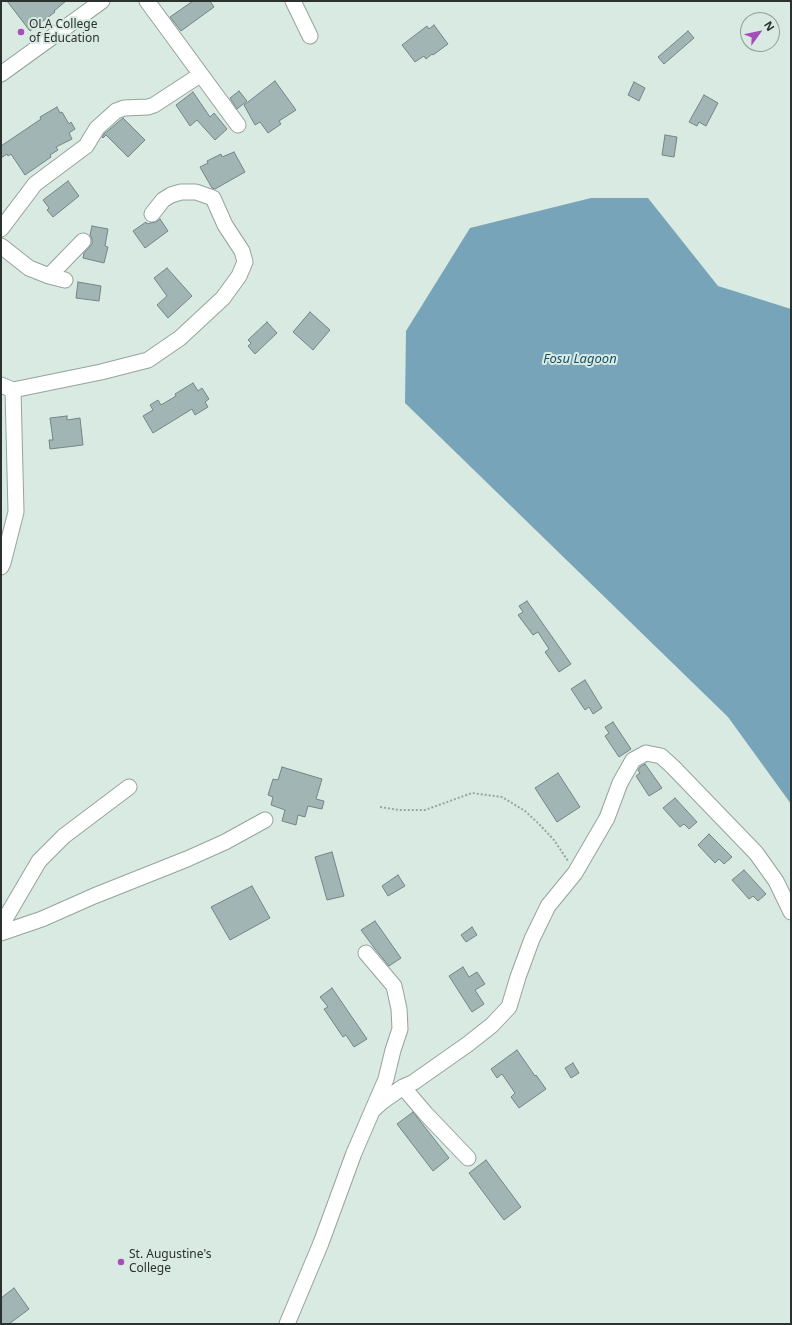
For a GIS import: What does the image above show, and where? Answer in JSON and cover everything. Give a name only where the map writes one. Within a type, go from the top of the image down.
[{"type":"street","points":[[3,68],[102,1]]},
{"type":"street","points":[[147,1],[238,125]]},
{"type":"street","points":[[293,1],[310,36]]},
{"type":"street","points":[[1,229],[35,184],[86,146],[97,128],[116,111],[124,108],[148,107],[154,105],[200,75]]},
{"type":"street","points":[[1,567],[4,563],[16,512],[7,388],[101,372],[148,360],[180,338],[223,298],[239,276],[245,262],[242,251],[219,215],[215,202],[212,198],[196,192],[171,194],[163,200],[152,214]]},
{"type":"street","points":[[49,276],[83,241]]},
{"type":"street","points":[[1,246],[29,268],[49,276],[65,280]]},
{"type":"street","points":[[373,1110],[403,1087],[414,1082],[468,1044],[492,1025],[509,1007],[532,939],[548,906],[575,873],[607,818],[620,783],[633,760],[646,753],[661,756],[673,766],[756,854],[776,881],[791,912]]},
{"type":"street","points":[[1,926],[39,861],[64,836],[129,787]]},
{"type":"street","points":[[1,933],[42,919],[107,890],[187,859],[225,842],[265,820]]},
{"type":"street","points":[[286,1324],[321,1243],[354,1153],[386,1079],[400,1029],[399,1009],[394,986],[366,953]]},
{"type":"street","points":[[403,1087],[426,1114],[468,1158]]},
{"type":"path","points":[[380,807],[399,810],[425,810],[472,793],[502,797],[525,811],[539,824],[554,840],[575,873]]},
{"type":"water","name":"Fosu Lagoon","points":[[591,198],[648,198],[718,286],[791,309],[791,804],[728,717],[405,403],[406,331],[470,228]]},
{"type":"building","points":[[7,1],[66,1],[54,11],[55,12],[30,31]]},
{"type":"building","points":[[193,1],[210,1],[214,7],[181,31],[170,17]]},
{"type":"building","points":[[434,25],[448,44],[426,59],[424,56],[415,62],[402,45],[427,26],[429,29]]},
{"type":"building","points":[[688,31],[694,38],[664,64],[658,57]]},
{"type":"building","points":[[275,81],[296,110],[279,121],[281,124],[268,133],[260,122],[255,125],[244,105]]},
{"type":"building","points":[[634,82],[645,88],[639,101],[628,95]]},
{"type":"building","points":[[239,91],[247,101],[237,109],[230,98]]},
{"type":"building","points":[[193,92],[210,117],[214,113],[227,129],[215,140],[197,120],[190,126],[176,105]]},
{"type":"building","points":[[704,95],[718,103],[706,126],[699,122],[697,126],[689,122]]},
{"type":"building","points":[[57,107],[60,113],[62,112],[69,124],[71,122],[75,129],[69,133],[72,139],[56,147],[58,150],[50,155],[51,157],[25,175],[11,154],[8,156],[7,154],[1,158],[1,146],[41,119],[40,117]]},
{"type":"building","points":[[123,118],[145,140],[128,157],[106,135],[103,138],[102,137]]},
{"type":"building","points":[[665,135],[677,137],[674,157],[662,155]]},
{"type":"building","points":[[234,152],[245,172],[215,189],[212,188],[200,167],[208,163],[207,161],[221,154],[222,157]]},
{"type":"building","points":[[68,181],[79,196],[53,217],[47,210],[49,208],[43,200]]},
{"type":"building","points":[[160,219],[168,231],[145,248],[133,231],[146,222],[147,224],[156,222]]},
{"type":"building","points":[[92,226],[108,229],[105,246],[108,247],[104,263],[83,258],[84,253],[92,244],[90,235]]},
{"type":"building","points":[[167,268],[192,296],[168,318],[157,305],[167,296],[154,278]]},
{"type":"building","points":[[78,282],[101,286],[99,301],[76,298]]},
{"type":"building","points":[[310,312],[330,330],[313,350],[293,332]]},
{"type":"building","points":[[267,322],[277,333],[255,354],[248,346],[251,343],[248,340]]},
{"type":"building","points":[[193,383],[198,391],[202,388],[209,399],[205,402],[208,407],[195,415],[192,409],[153,433],[143,416],[153,410],[150,405],[158,400],[161,405]]},
{"type":"building","points":[[67,416],[67,420],[80,418],[83,445],[50,449],[49,440],[53,440],[50,418]]},
{"type":"building","points":[[527,601],[571,664],[559,672],[545,652],[549,649],[538,632],[533,635],[518,615],[523,612],[519,606]]},
{"type":"building","points":[[585,680],[602,708],[593,714],[589,707],[585,710],[571,689]]},
{"type":"building","points":[[613,722],[631,749],[619,757],[605,736],[609,733],[605,727]]},
{"type":"building","points":[[645,764],[662,788],[649,796],[636,776],[640,773],[638,770],[640,767]]},
{"type":"building","points":[[282,767],[322,779],[316,799],[324,801],[322,809],[308,806],[305,817],[298,815],[296,825],[282,821],[285,810],[271,805],[273,797],[268,795],[273,779],[278,780]]},
{"type":"building","points":[[558,773],[580,807],[557,822],[535,788]]},
{"type":"building","points":[[675,798],[697,822],[689,829],[684,824],[680,827],[663,808]]},
{"type":"building","points":[[709,834],[732,857],[724,864],[719,859],[715,863],[698,845]]},
{"type":"building","points":[[332,852],[344,896],[327,900],[315,857]]},
{"type":"building","points":[[744,870],[766,894],[758,901],[753,896],[749,899],[732,880]]},
{"type":"building","points":[[398,875],[405,886],[388,896],[382,886]]},
{"type":"building","points":[[252,886],[270,918],[230,940],[211,907]]},
{"type":"building","points":[[375,921],[401,958],[389,966],[361,930]]},
{"type":"building","points":[[472,927],[477,935],[466,942],[461,935]]},
{"type":"building","points":[[463,967],[469,977],[477,972],[485,984],[475,990],[484,1004],[472,1012],[449,976]]},
{"type":"building","points":[[332,988],[367,1039],[354,1047],[346,1035],[343,1037],[324,1009],[328,1007],[320,997]]},
{"type":"building","points":[[517,1050],[546,1089],[519,1108],[511,1097],[515,1093],[502,1074],[497,1078],[491,1069]]},
{"type":"building","points":[[573,1063],[579,1073],[571,1078],[565,1068]]},
{"type":"building","points":[[413,1112],[449,1158],[433,1171],[397,1124]]},
{"type":"building","points":[[486,1160],[521,1207],[504,1220],[469,1173]]},
{"type":"building","points":[[14,1288],[29,1309],[9,1324],[1,1324],[1,1298]]},
{"type":"place","name":"OLA College of Education","points":[[21,32]]},
{"type":"place","name":"St. Augustine's College","points":[[121,1262]]}]
